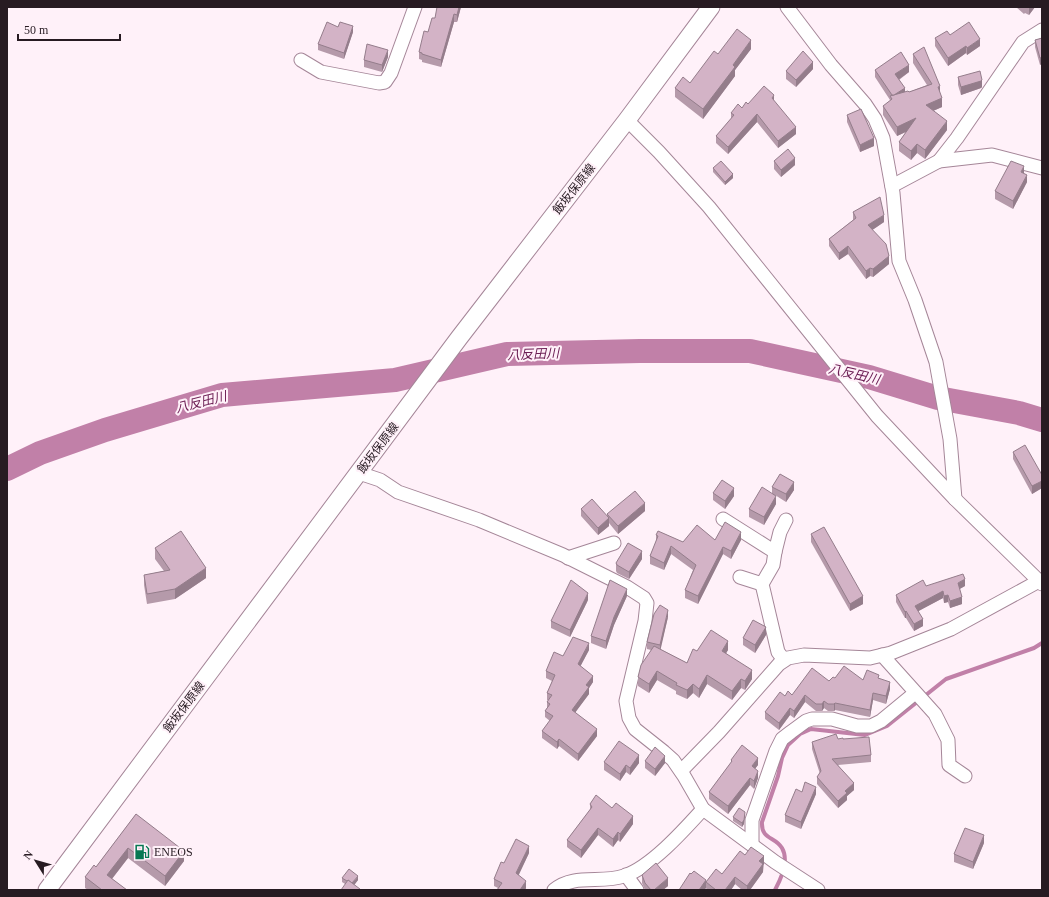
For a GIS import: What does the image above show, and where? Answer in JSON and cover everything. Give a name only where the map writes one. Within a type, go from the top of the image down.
[{"type":"main road","name":"飯坂保原線","points":[[47,890],[460,338],[627,120],[711,7]]},
{"type":"street","points":[[301,60],[322,72],[379,83],[385,82],[391,73],[415,7]]},
{"type":"street","points":[[787,7],[831,65],[865,104],[875,119],[883,138],[892,186],[899,261],[915,300],[936,362],[950,439],[955,500]]},
{"type":"street","points":[[939,161],[957,138],[1023,42],[1042,30]]},
{"type":"street","points":[[627,120],[659,152],[709,207],[877,416],[955,500],[1041,583],[951,629],[891,653],[870,658],[804,655],[784,660],[778,664],[719,732],[681,771]]},
{"type":"street","points":[[892,186],[939,161],[992,155],[1042,168]]},
{"type":"street","points":[[359,473],[380,480],[398,492],[479,520],[568,558],[627,587],[644,598],[646,603],[646,621],[626,701],[626,709],[635,729],[664,752],[681,771],[703,808],[776,862],[818,890]]},
{"type":"street","points":[[723,519],[775,552]]},
{"type":"street","points":[[784,660],[778,652],[762,584],[772,565],[780,532],[786,520]]},
{"type":"street","points":[[568,558],[614,543]]},
{"type":"street","points":[[740,577],[762,584]]},
{"type":"street","points":[[882,655],[935,714],[948,740],[949,765],[965,776]]},
{"type":"street","points":[[752,844],[752,820],[776,751],[780,742],[786,735],[806,721],[812,719],[832,719],[858,726],[871,726],[920,697]]},
{"type":"street","points":[[554,890],[568,881],[607,879],[626,875],[646,864],[658,854],[703,808]]},
{"type":"street","points":[[626,875],[637,890]]},
{"type":"building","points":[[437,7],[459,7],[457,15],[454,14],[441,60],[419,52],[424,31],[428,32],[432,18],[435,18]]},
{"type":"building","points":[[327,22],[338,27],[340,22],[353,26],[344,53],[318,44]]},
{"type":"building","points":[[969,22],[980,39],[948,58],[935,38],[947,31],[950,35]]},
{"type":"building","points":[[737,29],[751,40],[733,65],[735,67],[703,109],[675,88],[683,77],[690,83],[714,51],[718,54]]},
{"type":"building","points":[[1042,38],[1042,57],[1040,58],[1035,40]]},
{"type":"building","points":[[367,44],[388,50],[382,65],[364,60]]},
{"type":"building","points":[[924,47],[940,86],[938,87],[942,98],[926,105],[947,121],[925,150],[917,144],[911,151],[899,142],[916,118],[897,127],[883,106],[892,99],[890,96],[909,92],[932,84],[913,54]]},
{"type":"building","points":[[803,51],[813,62],[796,80],[786,71]]},
{"type":"building","points":[[901,52],[909,65],[895,74],[905,88],[892,95],[875,70]]},
{"type":"building","points":[[980,71],[981,81],[961,87],[958,77]]},
{"type":"building","points":[[764,86],[774,95],[772,98],[796,127],[778,141],[757,114],[728,147],[716,136],[734,115],[731,113],[738,104],[742,108],[746,102],[748,104]]},
{"type":"building","points":[[861,109],[874,138],[860,145],[847,115]]},
{"type":"building","points":[[788,149],[795,158],[781,170],[774,161]]},
{"type":"building","points":[[721,161],[733,174],[725,182],[713,168]]},
{"type":"building","points":[[1011,161],[1024,166],[1021,172],[1027,175],[1013,201],[995,191]]},
{"type":"building","points":[[880,197],[884,215],[868,225],[886,244],[889,256],[873,269],[870,268],[866,271],[848,246],[839,253],[829,239],[856,218],[853,212]]},
{"type":"building","points":[[1025,445],[1042,475],[1042,481],[1032,486],[1013,452]]},
{"type":"building","points":[[780,474],[794,482],[786,494],[772,487]]},
{"type":"building","points":[[722,480],[734,488],[725,501],[713,493]]},
{"type":"building","points":[[762,487],[776,496],[764,517],[749,509]]},
{"type":"building","points":[[635,491],[645,503],[618,526],[607,514]]},
{"type":"building","points":[[592,499],[609,518],[598,528],[581,509]]},
{"type":"building","points":[[725,522],[741,532],[731,551],[723,547],[698,596],[685,590],[696,565],[671,546],[664,563],[650,556],[658,536],[656,535],[658,531],[683,542],[697,525],[715,540]]},
{"type":"building","points":[[824,527],[863,596],[850,604],[811,534]]},
{"type":"building","points":[[181,531],[206,568],[175,589],[147,594],[144,575],[170,570],[155,548]]},
{"type":"building","points":[[628,543],[642,551],[629,572],[616,563]]},
{"type":"building","points":[[963,574],[965,579],[958,583],[962,597],[950,601],[948,595],[944,596],[943,591],[915,606],[923,619],[914,624],[906,611],[905,612],[896,595],[923,580],[926,586]]},
{"type":"building","points":[[571,580],[588,593],[570,630],[551,621]]},
{"type":"building","points":[[610,580],[627,589],[614,617],[606,641],[591,636]]},
{"type":"building","points":[[660,605],[668,610],[660,645],[647,642],[654,614]]},
{"type":"building","points":[[753,620],[766,627],[755,645],[743,638]]},
{"type":"building","points":[[711,630],[728,641],[722,651],[752,670],[745,681],[741,679],[732,691],[707,675],[699,689],[693,684],[687,690],[676,685],[677,683],[657,671],[649,684],[638,677],[641,665],[654,646],[687,663],[693,649],[697,651]]},
{"type":"building","points":[[573,637],[589,643],[578,664],[593,676],[586,685],[589,687],[572,710],[597,729],[578,754],[559,739],[557,742],[542,731],[553,716],[545,711],[550,704],[547,702],[552,695],[547,693],[555,675],[546,671],[554,652],[563,656]]},
{"type":"building","points":[[844,666],[863,680],[867,670],[879,675],[878,678],[890,682],[886,696],[873,693],[870,710],[835,703],[828,704],[824,701],[822,704],[816,704],[805,695],[794,711],[790,708],[779,723],[765,712],[780,692],[785,696],[788,691],[792,695],[812,668],[829,681],[833,677],[835,678]]},
{"type":"building","points":[[836,734],[838,739],[869,737],[871,755],[832,759],[854,783],[845,791],[847,793],[838,801],[817,777],[821,771],[812,742]]},
{"type":"building","points":[[619,741],[639,755],[630,768],[626,765],[620,774],[604,762]]},
{"type":"building","points":[[742,745],[758,758],[752,766],[758,771],[754,781],[750,778],[728,806],[709,792]]},
{"type":"building","points":[[655,747],[665,756],[655,769],[645,761]]},
{"type":"building","points":[[805,782],[816,787],[801,822],[785,815],[796,789],[802,792]]},
{"type":"building","points":[[596,795],[612,808],[616,803],[633,816],[620,834],[618,832],[613,839],[598,828],[581,850],[567,840],[592,807],[590,804]]},
{"type":"building","points":[[739,808],[745,812],[742,823],[733,817]]},
{"type":"building","points":[[136,814],[184,851],[165,876],[128,848],[107,875],[127,890],[102,890],[85,877],[94,865],[96,867]]},
{"type":"building","points":[[965,828],[984,835],[973,862],[954,854]]},
{"type":"building","points":[[516,839],[529,846],[516,873],[526,881],[520,890],[497,890],[502,883],[494,879],[501,862],[504,863]]},
{"type":"building","points":[[751,847],[764,856],[759,861],[763,864],[747,886],[735,877],[725,890],[716,890],[706,882],[716,869],[722,874],[740,851],[745,855]]},
{"type":"building","points":[[656,863],[668,878],[654,890],[651,890],[645,883],[642,875]]},
{"type":"building","points":[[349,869],[358,876],[352,883],[342,878]]},
{"type":"building","points":[[694,871],[706,880],[699,890],[679,890],[690,873],[691,874]]},
{"type":"building","points":[[348,880],[360,889],[360,890],[341,890]]},
{"type":"waterway","name":"八反田川","points":[[7,469],[40,453],[105,430],[222,395],[395,380],[507,354],[640,351],[750,351],[869,377],[938,398],[1019,413],[1042,420]]},
{"type":"waterway","points":[[775,890],[780,880],[785,858],[779,844],[764,832],[762,822],[778,776],[782,758],[788,745],[800,734],[811,729],[865,735],[887,726],[946,679],[1034,648],[1042,643]]},
{"type":"place","name":"ENEOS","points":[[142,852]]}]
